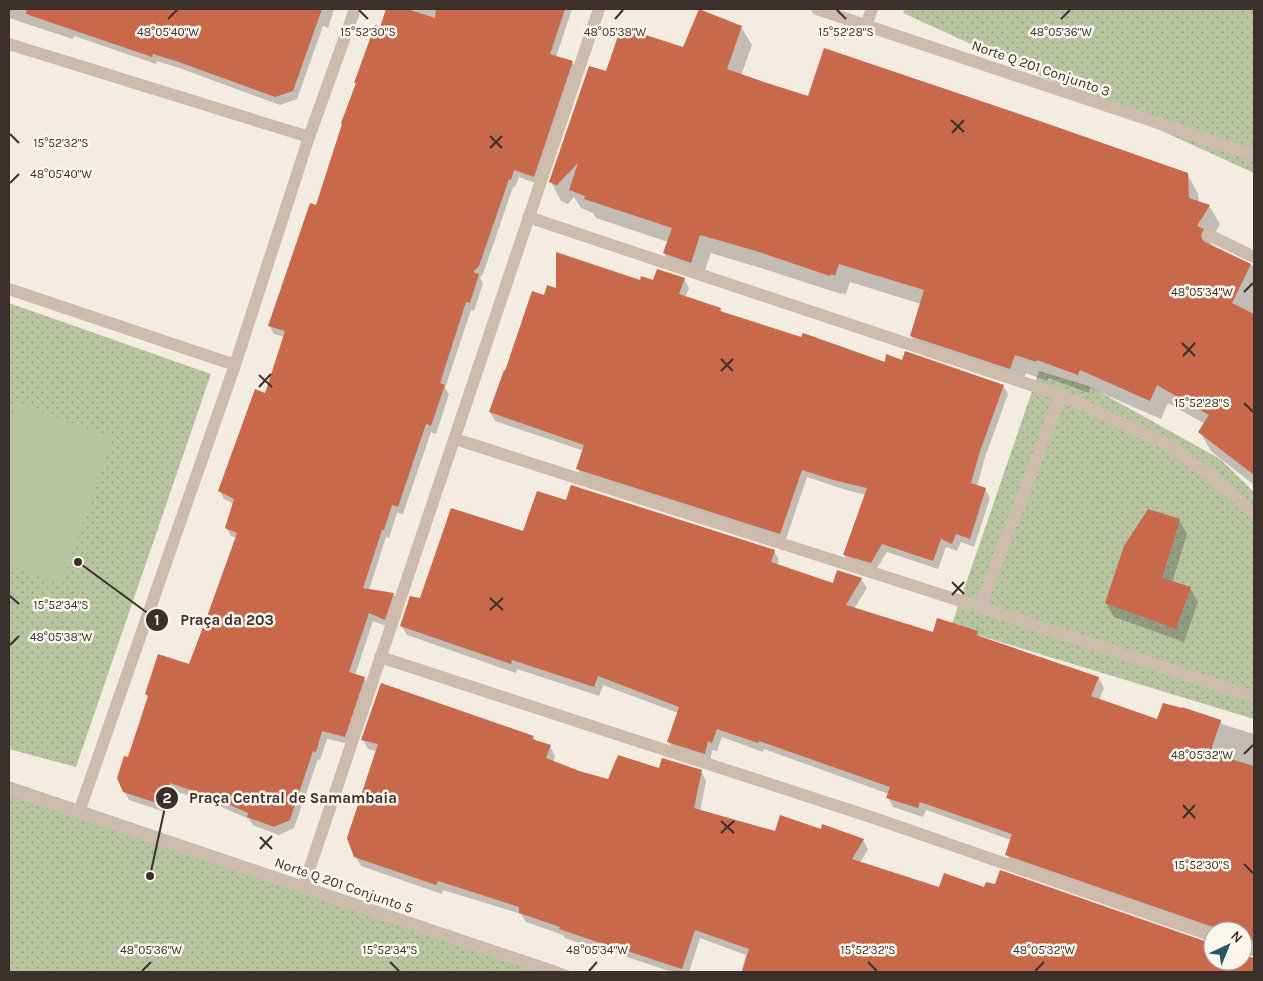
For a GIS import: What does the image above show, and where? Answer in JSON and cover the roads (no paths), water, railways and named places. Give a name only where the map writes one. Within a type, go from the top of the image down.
[{"type":"street","points":[[79,812],[235,365],[308,137],[355,9]]},
{"type":"street","points":[[303,888],[599,9]]},
{"type":"street","name":"Norte Q 201 Conjunto 3","points":[[817,9],[1254,155]]},
{"type":"street","points":[[866,25],[872,9]]},
{"type":"street","points":[[9,44],[308,137]]},
{"type":"street","points":[[528,217],[1061,395],[1168,445],[1214,478],[1254,514]]},
{"type":"street","points":[[1208,235],[1254,257]]},
{"type":"street","points":[[9,289],[235,365]]},
{"type":"street","points":[[980,607],[1061,395]]},
{"type":"street","points":[[455,439],[1254,697]]},
{"type":"street","points":[[380,657],[874,818],[1203,933]]},
{"type":"street","name":"Norte Q 201 Conjunto 5","points":[[9,789],[556,972]]},
{"type":"place","name":"Praça da 203","points":[[78,562]]},
{"type":"place","name":"Praça Central de Samambaia","points":[[150,876]]}]
